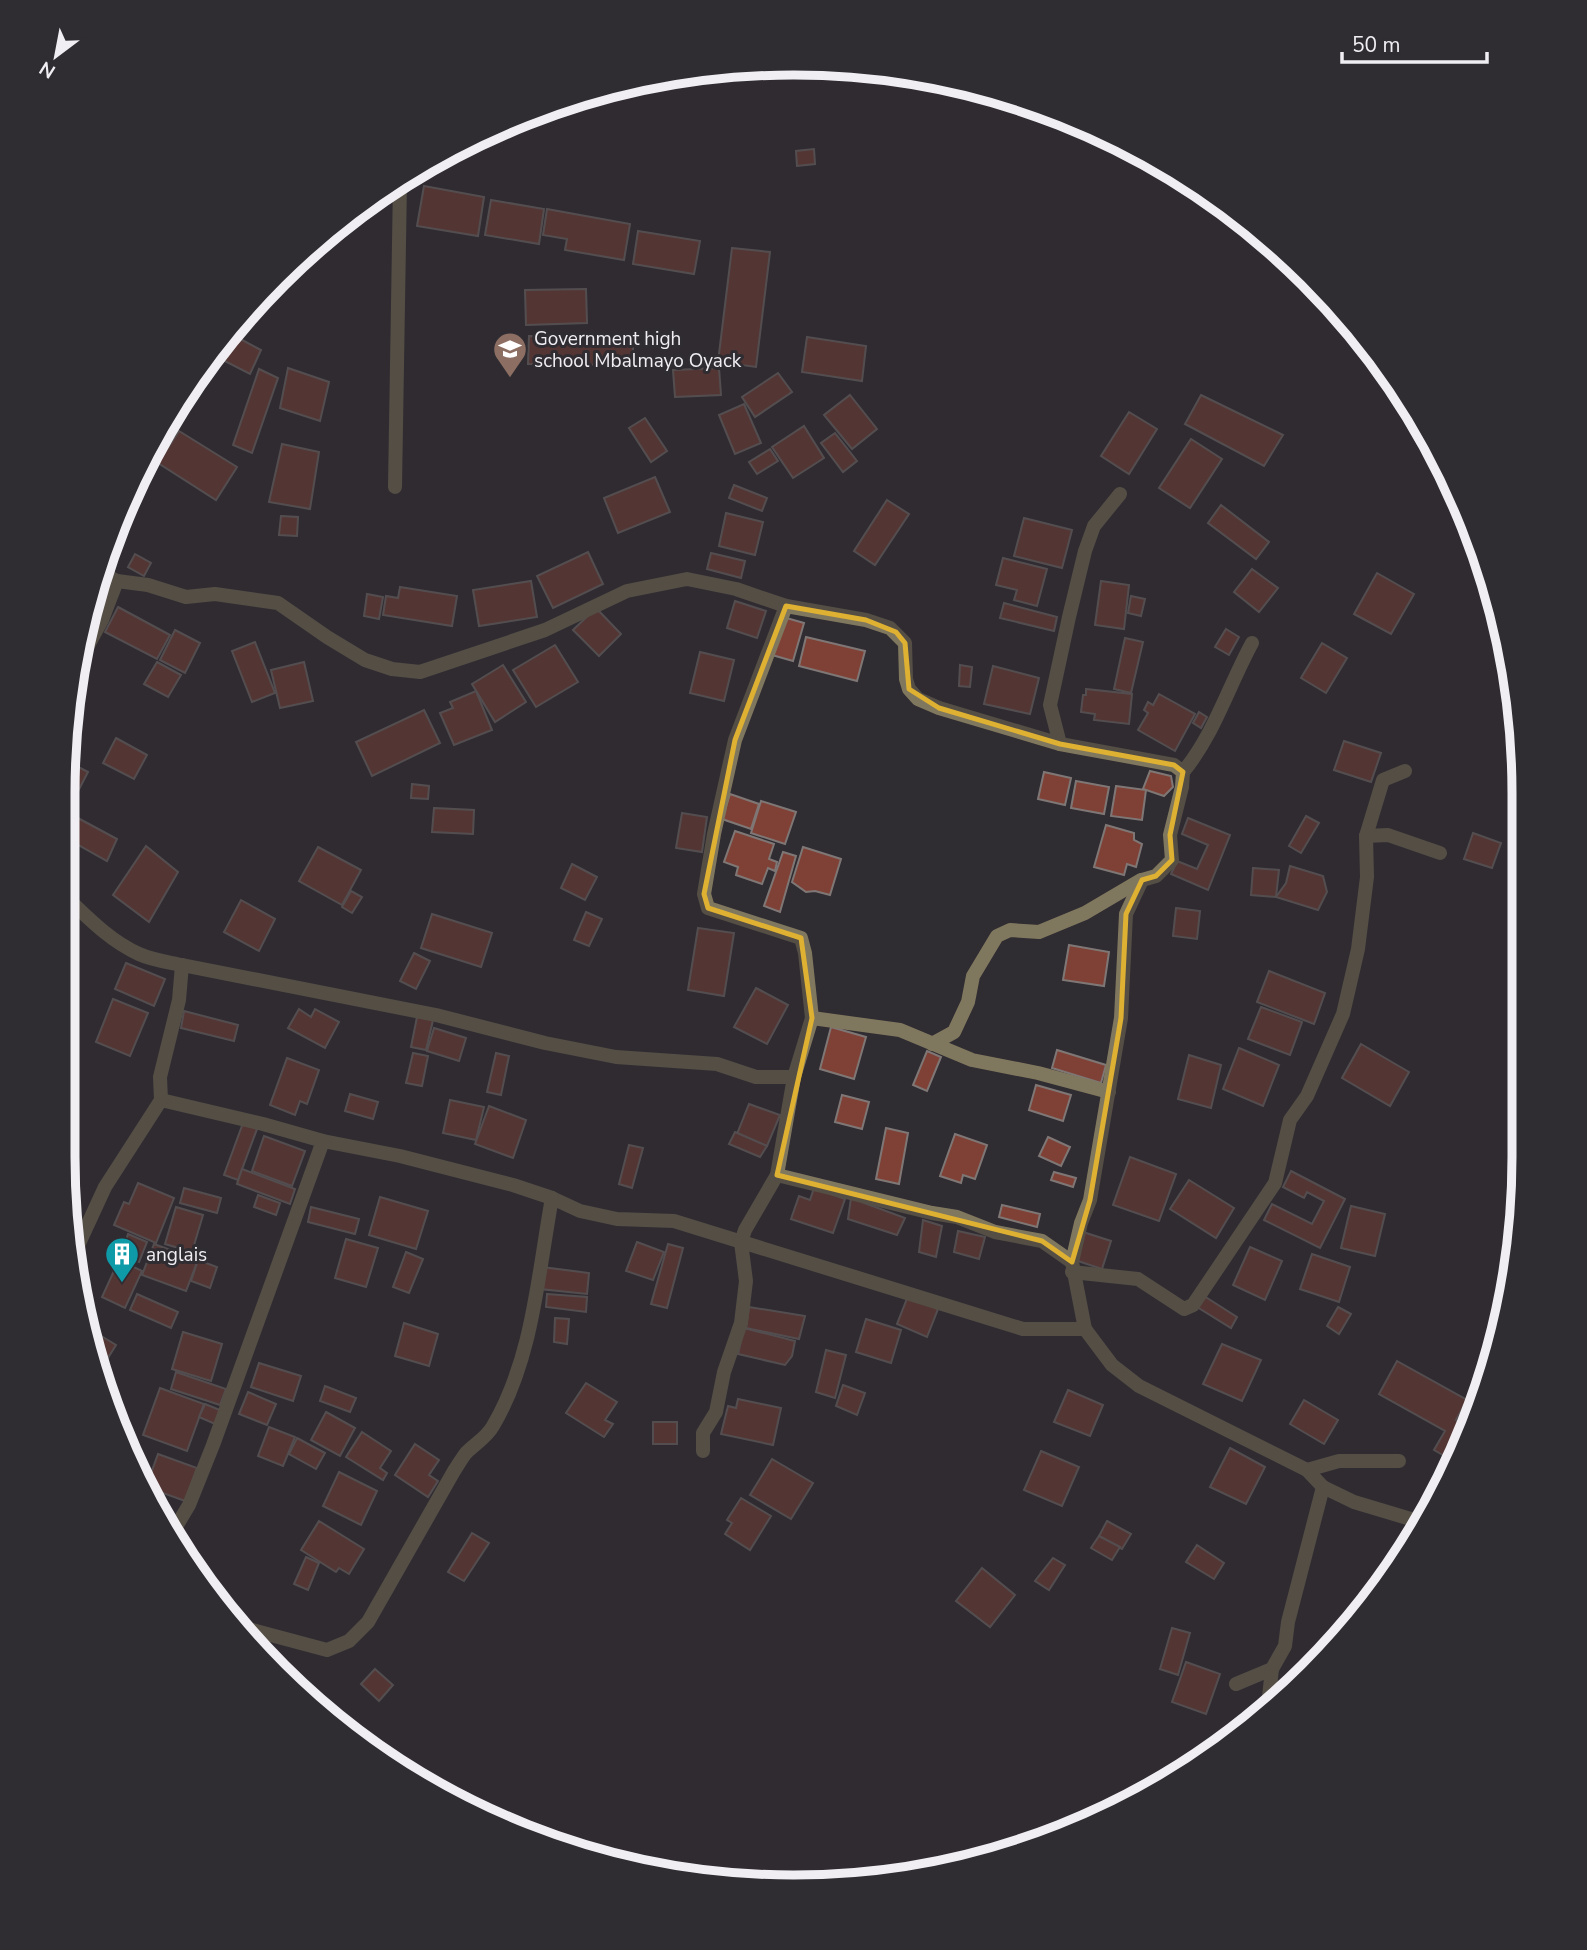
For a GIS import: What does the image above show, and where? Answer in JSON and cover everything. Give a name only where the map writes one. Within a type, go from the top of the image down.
[{"type":"street","points":[[395,487],[400,192]]},
{"type":"street","points":[[1060,744],[1050,705],[1069,617],[1094,526],[1120,494]]},
{"type":"street","points":[[109,577],[117,581],[148,584],[186,597],[215,594],[278,603],[365,660],[392,670],[420,672],[545,630],[627,591],[687,579],[736,589],[786,606],[866,620],[890,628],[905,643],[906,679],[909,689],[918,699],[939,708],[1060,744],[1174,765],[1182,772]]},
{"type":"street","points":[[93,637],[117,581]]},
{"type":"street","points":[[703,1451],[703,1433],[716,1412],[724,1372],[741,1323],[746,1281],[741,1242],[745,1230],[777,1175],[794,1077],[812,1018],[801,938],[708,908],[704,894],[735,740],[786,606]]},
{"type":"street","points":[[932,1044],[954,1032],[968,1002],[973,976],[997,936],[1010,930],[1039,932],[1085,913],[1142,880],[1156,876],[1172,860],[1170,835],[1182,787],[1182,772],[1199,752],[1252,643]]},
{"type":"street","points":[[777,1175],[957,1217],[995,1232],[1042,1241],[1072,1267],[1145,1281],[1184,1309],[1193,1305],[1275,1183],[1290,1120],[1307,1096],[1343,1014],[1360,937],[1367,877],[1366,836],[1383,780],[1405,771]]},
{"type":"street","points":[[1366,836],[1388,835],[1440,853]]},
{"type":"street","points":[[1142,880],[1126,914],[1121,1018],[1090,1200],[1081,1223],[1072,1267],[1085,1329],[1112,1365],[1139,1386],[1307,1470],[1323,1487],[1354,1502],[1414,1520]]},
{"type":"street","points":[[75,906],[118,943],[141,955],[182,965],[436,1015],[545,1043],[616,1057],[717,1064],[757,1077],[794,1077]]},
{"type":"street","points":[[80,1241],[105,1187],[161,1100],[160,1077],[180,1000],[182,965]]},
{"type":"street","points":[[812,1018],[900,1030],[972,1060],[1038,1073],[1109,1092]]},
{"type":"street","points":[[161,1100],[513,1185],[580,1211],[617,1219],[674,1221],[1023,1329],[1085,1329]]},
{"type":"street","points":[[177,1525],[189,1505],[213,1445],[323,1141]]},
{"type":"street","points":[[253,1630],[327,1650],[349,1641],[368,1622],[454,1471],[466,1454],[491,1429],[511,1388],[532,1317],[552,1198]]},
{"type":"street","points":[[1307,1470],[1339,1461],[1399,1461]]},
{"type":"street","points":[[1269,1695],[1272,1669],[1285,1646],[1288,1622],[1323,1487]]},
{"type":"street","points":[[1236,1684],[1272,1669]]},
{"type":"highlighted area","points":[[786,606],[866,620],[896,632],[905,643],[909,689],[939,708],[1060,744],[1174,765],[1183,772],[1170,835],[1172,860],[1156,876],[1142,880],[1126,914],[1121,1018],[1090,1200],[1072,1262],[1042,1241],[777,1175],[812,1018],[801,938],[708,908],[704,894],[735,740]]},
{"type":"building","points":[[814,149],[815,164],[797,166],[796,151]]},
{"type":"building","points":[[424,186],[484,197],[478,236],[417,226]]},
{"type":"building","points":[[491,200],[544,209],[539,244],[485,235]]},
{"type":"building","points":[[547,209],[630,224],[624,260],[565,250],[567,239],[543,235]]},
{"type":"building","points":[[638,231],[700,241],[694,274],[633,264]]},
{"type":"building","points":[[732,248],[770,252],[756,367],[718,362]]},
{"type":"building","points":[[586,289],[587,323],[526,325],[525,290]]},
{"type":"building","points":[[529,336],[633,337],[633,365],[528,364]]},
{"type":"building","points":[[807,337],[866,346],[862,381],[802,372]]},
{"type":"building","points":[[238,338],[261,350],[250,374],[222,359]]},
{"type":"building","points":[[288,368],[329,382],[320,421],[280,408]]},
{"type":"building","points":[[719,368],[721,395],[675,397],[673,370]]},
{"type":"building","points":[[259,369],[278,378],[252,453],[233,445]]},
{"type":"building","points":[[778,373],[792,392],[755,417],[742,397]]},
{"type":"building","points":[[850,395],[877,429],[852,449],[824,415]]},
{"type":"building","points":[[1201,395],[1283,435],[1264,466],[1185,424]]},
{"type":"building","points":[[744,404],[761,443],[735,454],[719,415]]},
{"type":"building","points":[[1129,412],[1157,429],[1129,474],[1101,456]]},
{"type":"building","points":[[645,418],[667,451],[651,462],[629,428]]},
{"type":"building","points":[[804,426],[824,458],[793,478],[772,447]]},
{"type":"building","points":[[179,431],[237,467],[216,500],[158,463]]},
{"type":"building","points":[[835,433],[857,461],[843,472],[821,443]]},
{"type":"building","points":[[1191,439],[1222,459],[1190,508],[1159,488]]},
{"type":"building","points":[[282,444],[319,452],[310,509],[269,502]]},
{"type":"building","points":[[770,449],[778,461],[757,474],[749,462]]},
{"type":"building","points":[[655,477],[670,512],[618,533],[604,498]]},
{"type":"building","points":[[734,485],[767,498],[762,511],[729,498]]},
{"type":"building","points":[[887,500],[909,514],[875,565],[854,551]]},
{"type":"building","points":[[1221,505],[1269,542],[1256,559],[1208,523]]},
{"type":"building","points":[[726,513],[763,522],[755,555],[719,546]]},
{"type":"building","points":[[281,516],[298,517],[297,536],[279,535]]},
{"type":"building","points":[[1024,518],[1072,530],[1062,568],[1014,556]]},
{"type":"building","points":[[588,552],[603,584],[553,608],[537,576]]},
{"type":"building","points":[[711,553],[745,561],[741,578],[707,569]]},
{"type":"building","points":[[135,554],[151,563],[144,576],[128,567]]},
{"type":"building","points":[[1003,558],[1047,569],[1037,606],[1014,600],[1017,590],[996,585]]},
{"type":"building","points":[[1252,569],[1278,588],[1259,612],[1234,592]]},
{"type":"building","points":[[1377,573],[1414,594],[1391,634],[1354,614]]},
{"type":"building","points":[[531,581],[537,617],[479,626],[473,590]]},
{"type":"building","points":[[1101,581],[1129,585],[1124,629],[1095,625]]},
{"type":"building","points":[[400,587],[457,596],[452,626],[383,615],[386,596],[398,598]]},
{"type":"building","points":[[367,594],[383,597],[379,619],[364,616]]},
{"type":"building","points":[[1131,596],[1145,599],[1141,616],[1128,613]]},
{"type":"building","points":[[735,601],[766,611],[757,638],[727,628]]},
{"type":"building","points":[[1004,603],[1057,617],[1054,631],[1000,618]]},
{"type":"building","points":[[118,607],[170,635],[157,659],[105,632]]},
{"type":"building","points":[[596,608],[621,634],[599,656],[573,630]]},
{"type":"building","points":[[783,617],[804,623],[793,661],[772,655]]},
{"type":"building","points":[[1226,629],[1239,637],[1229,655],[1215,647]]},
{"type":"building","points":[[175,630],[200,643],[185,673],[160,660]]},
{"type":"building","points":[[806,637],[865,651],[857,681],[799,666]]},
{"type":"building","points":[[1125,638],[1143,642],[1131,693],[1114,689]]},
{"type":"building","points":[[255,642],[275,693],[252,702],[232,651]]},
{"type":"building","points":[[1322,643],[1347,658],[1326,693],[1301,678]]},
{"type":"building","points":[[555,645],[578,682],[536,707],[513,670]]},
{"type":"building","points":[[700,652],[734,660],[724,701],[690,693]]},
{"type":"building","points":[[157,662],[181,675],[168,697],[144,684]]},
{"type":"building","points":[[304,662],[313,701],[280,708],[271,670]]},
{"type":"building","points":[[503,665],[526,702],[495,722],[472,684]]},
{"type":"building","points":[[960,665],[972,667],[970,687],[959,686]]},
{"type":"building","points":[[993,666],[1039,678],[1030,714],[984,704]]},
{"type":"building","points":[[1086,689],[1132,694],[1129,724],[1094,720],[1095,714],[1081,712]]},
{"type":"building","points":[[476,691],[492,730],[454,745],[440,713],[453,708],[450,702]]},
{"type":"building","points":[[1159,694],[1195,714],[1175,751],[1138,730],[1148,713],[1144,710],[1148,702],[1153,705]]},
{"type":"building","points":[[424,710],[440,743],[372,776],[356,742]]},
{"type":"building","points":[[1199,712],[1207,717],[1201,728],[1193,723]]},
{"type":"building","points":[[116,738],[147,755],[134,779],[103,763]]},
{"type":"building","points":[[1344,741],[1381,753],[1371,782],[1334,770]]},
{"type":"building","points":[[76,766],[88,772],[75,797]]},
{"type":"building","points":[[1150,771],[1171,776],[1173,787],[1164,796],[1143,789]]},
{"type":"building","points":[[1044,772],[1071,778],[1065,805],[1038,799]]},
{"type":"building","points":[[1076,781],[1109,787],[1104,814],[1071,808]]},
{"type":"building","points":[[412,784],[429,786],[428,799],[411,798]]},
{"type":"building","points":[[1116,786],[1146,790],[1142,820],[1111,816]]},
{"type":"building","points":[[730,794],[759,804],[751,829],[722,819]]},
{"type":"building","points":[[761,801],[796,812],[785,844],[751,833]]},
{"type":"building","points":[[434,808],[474,810],[473,834],[432,832]]},
{"type":"building","points":[[682,813],[707,817],[702,852],[676,848]]},
{"type":"building","points":[[1306,816],[1319,823],[1301,853],[1289,846]]},
{"type":"building","points":[[76,817],[117,839],[107,861],[75,843]]},
{"type":"building","points":[[1188,818],[1230,835],[1208,890],[1171,874],[1177,861],[1197,869],[1208,845],[1182,834]]},
{"type":"building","points":[[1106,825],[1134,833],[1134,840],[1142,844],[1136,867],[1127,864],[1124,875],[1094,867]]},
{"type":"building","points":[[735,831],[774,844],[769,859],[777,862],[775,871],[768,868],[762,884],[736,875],[738,867],[724,862]]},
{"type":"building","points":[[1473,833],[1501,843],[1492,868],[1464,859]]},
{"type":"building","points":[[146,846],[178,872],[149,922],[113,895]]},
{"type":"building","points":[[318,847],[361,870],[342,905],[299,881]]},
{"type":"building","points":[[803,847],[841,859],[830,895],[815,891],[806,892],[792,882]]},
{"type":"building","points":[[783,852],[796,856],[780,912],[764,906]]},
{"type":"building","points":[[572,864],[597,877],[585,900],[561,888]]},
{"type":"building","points":[[1290,866],[1323,876],[1327,892],[1318,910],[1276,897],[1286,883]]},
{"type":"building","points":[[1253,868],[1279,870],[1276,897],[1251,895]]},
{"type":"building","points":[[351,891],[362,897],[352,913],[342,907]]},
{"type":"building","points":[[241,900],[275,919],[259,951],[224,932]]},
{"type":"building","points":[[1176,908],[1200,911],[1197,939],[1173,936]]},
{"type":"building","points":[[586,912],[602,919],[589,946],[574,940]]},
{"type":"building","points":[[432,914],[492,933],[481,967],[421,948]]},
{"type":"building","points":[[698,928],[734,933],[724,996],[688,990]]},
{"type":"building","points":[[1069,945],[1109,952],[1104,986],[1063,980]]},
{"type":"building","points":[[414,953],[430,961],[416,989],[400,981]]},
{"type":"building","points":[[126,963],[165,979],[154,1006],[115,989]]},
{"type":"building","points":[[1269,971],[1325,993],[1314,1024],[1257,1002]]},
{"type":"building","points":[[756,988],[788,1005],[767,1044],[734,1027]]},
{"type":"building","points":[[113,999],[148,1013],[130,1056],[96,1042]]},
{"type":"building","points":[[1261,1007],[1302,1022],[1290,1055],[1248,1039]]},
{"type":"building","points":[[299,1009],[311,1017],[315,1009],[339,1022],[325,1048],[288,1028]]},
{"type":"building","points":[[184,1011],[238,1025],[234,1041],[181,1028]]},
{"type":"building","points":[[417,1017],[433,1020],[426,1050],[411,1047]]},
{"type":"building","points":[[831,1027],[866,1037],[854,1079],[820,1069]]},
{"type":"building","points":[[434,1028],[466,1038],[459,1061],[427,1051]]},
{"type":"building","points":[[1361,1044],[1409,1072],[1390,1106],[1342,1078]]},
{"type":"building","points":[[1239,1048],[1279,1065],[1263,1106],[1223,1089]]},
{"type":"building","points":[[1057,1050],[1106,1065],[1101,1083],[1052,1068]]},
{"type":"building","points":[[927,1051],[941,1057],[927,1091],[913,1085]]},
{"type":"building","points":[[413,1053],[428,1056],[422,1086],[406,1083]]},
{"type":"building","points":[[496,1053],[509,1056],[501,1095],[487,1092]]},
{"type":"building","points":[[1189,1055],[1221,1065],[1211,1108],[1178,1099]]},
{"type":"building","points":[[287,1058],[319,1070],[307,1104],[300,1101],[295,1115],[270,1105]]},
{"type":"building","points":[[1036,1085],[1071,1095],[1063,1121],[1029,1110]]},
{"type":"building","points":[[350,1094],[378,1102],[373,1119],[345,1111]]},
{"type":"building","points":[[842,1095],[869,1102],[862,1129],[835,1122]]},
{"type":"building","points":[[450,1100],[484,1107],[476,1140],[443,1133]]},
{"type":"building","points":[[749,1104],[780,1115],[767,1146],[737,1134]]},
{"type":"building","points":[[489,1106],[526,1120],[513,1158],[475,1144]]},
{"type":"building","points":[[243,1123],[257,1129],[238,1180],[224,1175]]},
{"type":"building","points":[[886,1128],[908,1133],[899,1184],[876,1179]]},
{"type":"building","points":[[735,1132],[767,1146],[760,1157],[729,1144]]},
{"type":"building","points":[[955,1134],[987,1145],[975,1179],[963,1175],[961,1183],[940,1176]]},
{"type":"building","points":[[264,1136],[305,1151],[292,1186],[252,1171]]},
{"type":"building","points":[[1048,1137],[1070,1147],[1061,1166],[1039,1156]]},
{"type":"building","points":[[629,1145],[643,1148],[632,1188],[619,1184]]},
{"type":"building","points":[[1130,1157],[1176,1174],[1159,1221],[1113,1205]]},
{"type":"building","points":[[242,1169],[295,1189],[290,1204],[237,1184]]},
{"type":"building","points":[[1291,1171],[1345,1199],[1320,1248],[1264,1220],[1272,1204],[1312,1224],[1324,1201],[1307,1192],[1304,1198],[1283,1187]]},
{"type":"building","points":[[1054,1172],[1076,1178],[1073,1187],[1051,1180]]},
{"type":"building","points":[[1189,1180],[1234,1208],[1216,1238],[1170,1209]]},
{"type":"building","points":[[138,1183],[174,1198],[156,1243],[114,1225],[124,1202],[129,1204]]},
{"type":"building","points":[[184,1188],[221,1198],[217,1213],[180,1203]]},
{"type":"building","points":[[814,1188],[845,1199],[833,1233],[791,1219],[799,1196],[810,1200]]},
{"type":"building","points":[[258,1195],[280,1203],[276,1215],[254,1207]]},
{"type":"building","points":[[380,1197],[428,1211],[416,1249],[369,1235]]},
{"type":"building","points":[[851,1198],[905,1218],[897,1235],[848,1219]]},
{"type":"building","points":[[1002,1205],[1040,1214],[1037,1227],[999,1217]]},
{"type":"building","points":[[1351,1206],[1385,1214],[1375,1256],[1341,1248]]},
{"type":"building","points":[[176,1207],[203,1215],[192,1252],[165,1244]]},
{"type":"building","points":[[311,1207],[359,1219],[355,1234],[308,1222]]},
{"type":"building","points":[[923,1220],[942,1226],[936,1257],[919,1252]]},
{"type":"building","points":[[958,1231],[985,1237],[979,1259],[954,1252]]},
{"type":"building","points":[[1083,1232],[1111,1241],[1102,1269],[1075,1260]]},
{"type":"building","points":[[128,1234],[147,1242],[139,1262],[115,1253],[120,1238],[126,1240]]},
{"type":"building","points":[[346,1239],[378,1248],[366,1287],[335,1278]]},
{"type":"building","points":[[637,1242],[664,1252],[653,1280],[626,1271]]},
{"type":"building","points":[[154,1244],[198,1260],[186,1291],[142,1275]]},
{"type":"building","points":[[668,1244],[683,1248],[667,1308],[651,1304]]},
{"type":"building","points":[[1250,1247],[1282,1261],[1265,1300],[1233,1285]]},
{"type":"building","points":[[406,1252],[423,1259],[409,1293],[393,1287]]},
{"type":"building","points":[[1312,1254],[1350,1267],[1339,1302],[1300,1289]]},
{"type":"building","name":"anglais","points":[[119,1260],[142,1271],[125,1308],[102,1297]]},
{"type":"building","points":[[198,1260],[217,1267],[210,1288],[191,1281]]},
{"type":"building","points":[[542,1267],[589,1273],[587,1294],[540,1289]]},
{"type":"building","points":[[137,1294],[178,1312],[171,1328],[130,1310]]},
{"type":"building","points":[[547,1294],[587,1297],[586,1312],[546,1307]]},
{"type":"building","points":[[908,1296],[938,1309],[927,1337],[897,1324]]},
{"type":"building","points":[[1204,1296],[1237,1317],[1231,1328],[1197,1307]]},
{"type":"building","points":[[749,1307],[805,1316],[799,1339],[746,1328]]},
{"type":"building","points":[[1338,1307],[1351,1314],[1339,1334],[1327,1326]]},
{"type":"building","points":[[555,1318],[569,1319],[567,1344],[554,1342]]},
{"type":"building","points":[[866,1319],[901,1330],[891,1363],[856,1352]]},
{"type":"building","points":[[404,1323],[438,1334],[429,1366],[395,1356]]},
{"type":"building","points":[[744,1328],[795,1341],[792,1356],[785,1365],[738,1354]]},
{"type":"building","points":[[183,1332],[222,1344],[211,1381],[172,1369]]},
{"type":"building","points":[[98,1334],[116,1345],[106,1362]]},
{"type":"building","points":[[1222,1344],[1261,1360],[1242,1401],[1203,1384]]},
{"type":"building","points":[[826,1350],[846,1355],[835,1398],[816,1392]]},
{"type":"building","points":[[1397,1361],[1467,1400],[1456,1420],[1460,1422],[1446,1457],[1434,1450],[1445,1431],[1379,1394]]},
{"type":"building","points":[[259,1363],[301,1376],[293,1401],[251,1387]]},
{"type":"building","points":[[176,1372],[226,1389],[220,1405],[171,1389]]},
{"type":"building","points":[[586,1383],[617,1402],[605,1420],[613,1424],[604,1437],[566,1413]]},
{"type":"building","points":[[843,1385],[865,1393],[857,1415],[836,1406]]},
{"type":"building","points":[[325,1386],[356,1398],[350,1412],[320,1401]]},
{"type":"building","points":[[160,1388],[204,1404],[187,1451],[143,1435]]},
{"type":"building","points":[[1068,1390],[1103,1405],[1090,1436],[1054,1422]]},
{"type":"building","points":[[248,1392],[276,1404],[267,1425],[239,1414]]},
{"type":"building","points":[[738,1399],[781,1408],[773,1445],[721,1434],[728,1406],[736,1408]]},
{"type":"building","points":[[1304,1400],[1338,1420],[1324,1444],[1290,1424]]},
{"type":"building","points":[[205,1404],[220,1410],[215,1424],[199,1417]]},
{"type":"building","points":[[326,1412],[355,1428],[340,1456],[311,1440]]},
{"type":"building","points":[[653,1422],[677,1422],[677,1444],[653,1444]]},
{"type":"building","points":[[269,1427],[295,1437],[283,1466],[258,1456]]},
{"type":"building","points":[[362,1432],[391,1451],[380,1468],[387,1473],[383,1480],[346,1457]]},
{"type":"building","points":[[297,1438],[325,1453],[316,1469],[289,1454]]},
{"type":"building","points":[[415,1444],[439,1460],[429,1475],[438,1481],[428,1497],[395,1475]]},
{"type":"building","points":[[1230,1448],[1265,1467],[1246,1504],[1210,1487]]},
{"type":"building","points":[[1041,1451],[1079,1467],[1062,1506],[1024,1490]]},
{"type":"building","points":[[158,1454],[197,1468],[185,1501],[158,1491],[150,1476]]},
{"type":"building","points":[[772,1459],[813,1483],[791,1519],[750,1495]]},
{"type":"building","points":[[339,1472],[377,1491],[361,1525],[323,1506]]},
{"type":"building","points":[[741,1498],[771,1516],[750,1550],[725,1534],[732,1523],[727,1520]]},
{"type":"building","points":[[319,1521],[364,1549],[349,1574],[339,1568],[336,1572],[301,1550]]},
{"type":"building","points":[[1107,1521],[1131,1534],[1122,1549],[1099,1536]]},
{"type":"building","points":[[472,1533],[489,1543],[464,1581],[448,1572]]},
{"type":"building","points":[[1099,1536],[1120,1547],[1112,1560],[1091,1548]]},
{"type":"building","points":[[1197,1545],[1224,1563],[1214,1579],[1186,1562]]},
{"type":"building","points":[[306,1557],[319,1563],[308,1590],[294,1584]]},
{"type":"building","points":[[1053,1558],[1065,1565],[1049,1590],[1035,1581]]},
{"type":"building","points":[[982,1568],[1015,1595],[990,1627],[956,1601]]},
{"type":"building","points":[[1172,1628],[1190,1633],[1178,1675],[1160,1669]]},
{"type":"building","points":[[1186,1662],[1220,1674],[1206,1714],[1172,1702]]},
{"type":"building","points":[[375,1669],[393,1685],[379,1701],[361,1684]]},
{"type":"place","name":"Government high school Mbalmayo Oyack","points":[[510,379]]},
{"type":"place","name":"anglais","points":[[122,1284]]}]
